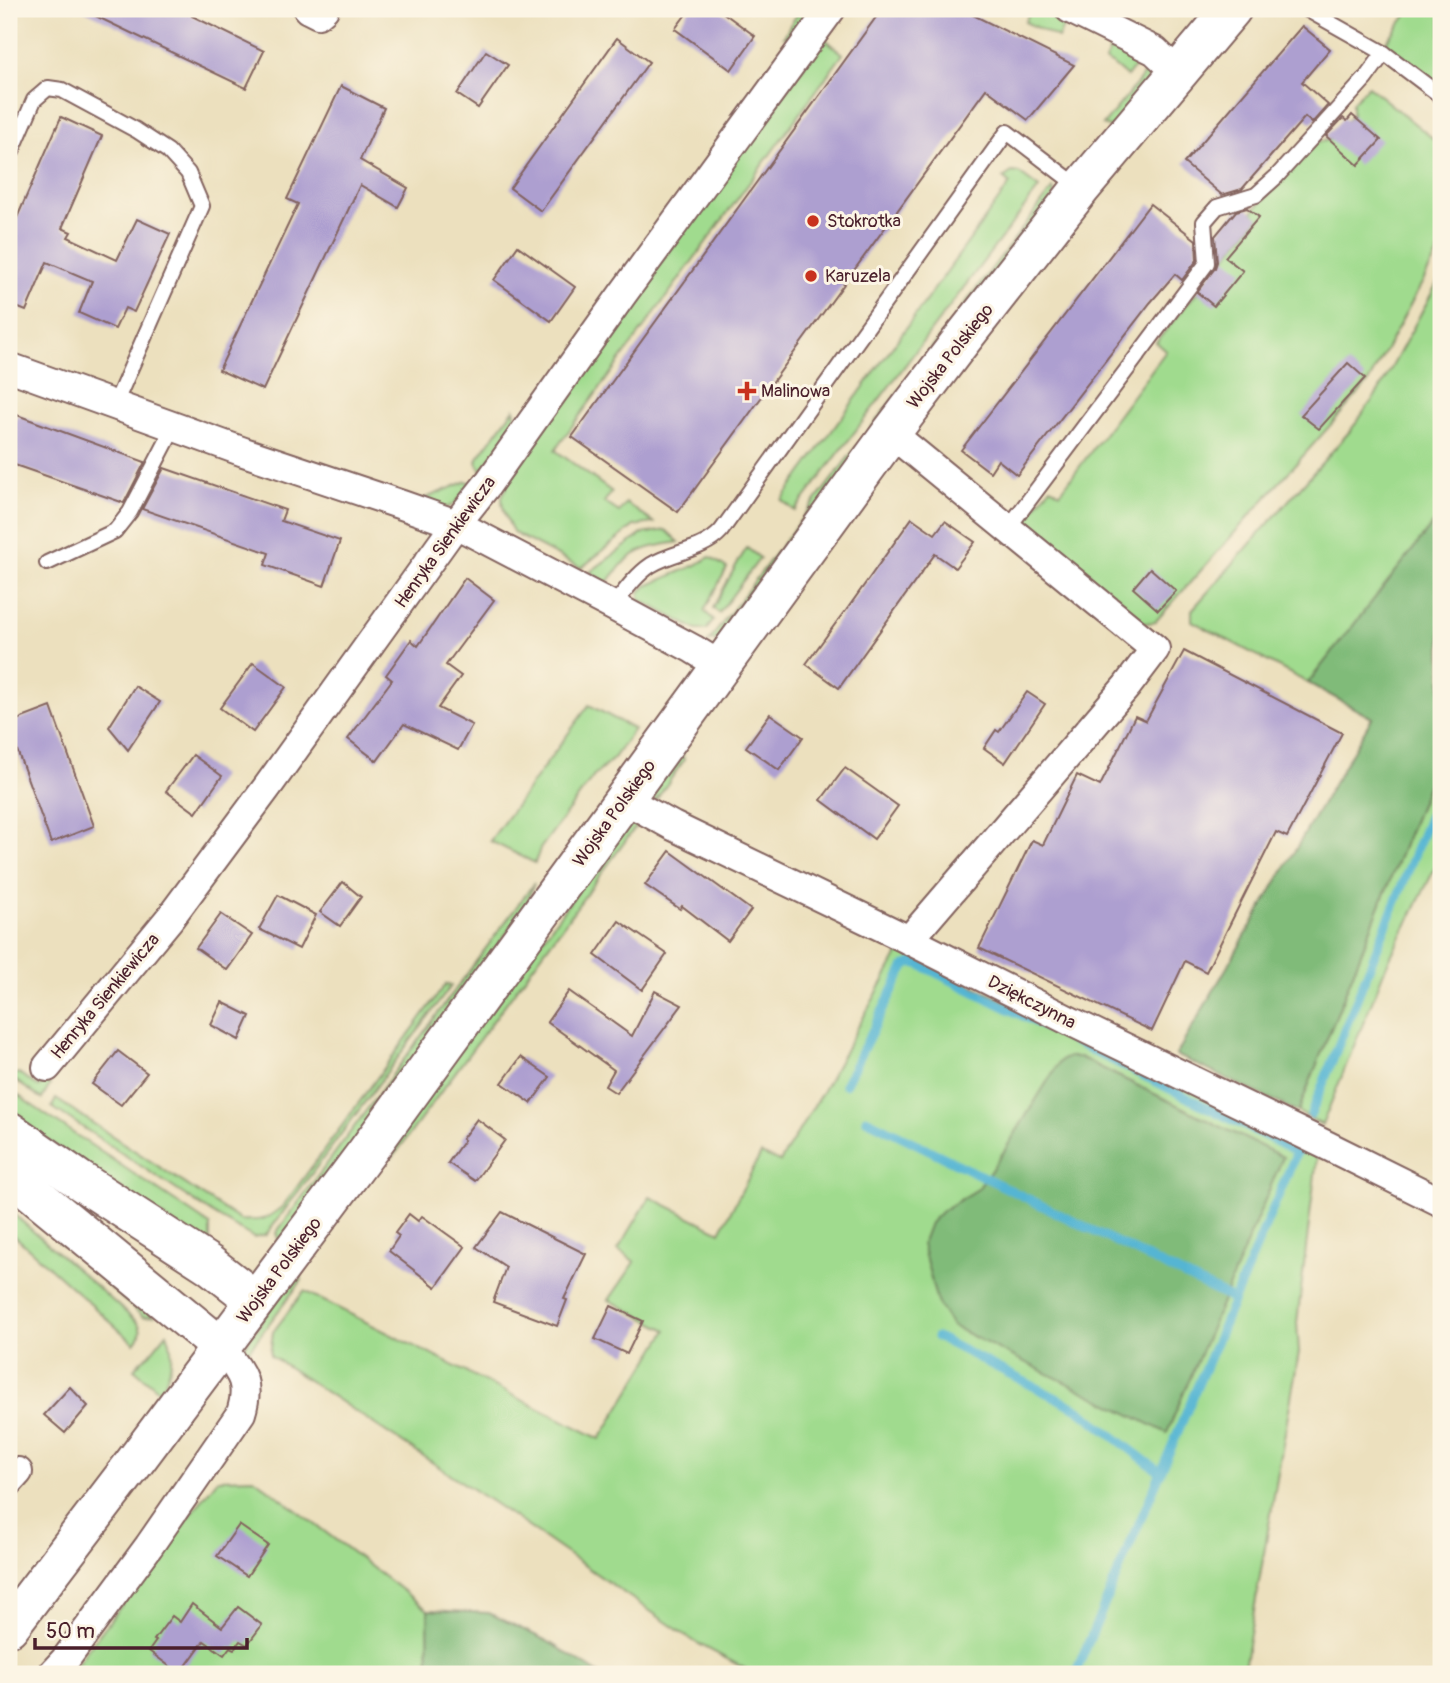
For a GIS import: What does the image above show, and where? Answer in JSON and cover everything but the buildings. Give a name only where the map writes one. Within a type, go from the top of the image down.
[{"type":"street","points":[[308,9],[318,14],[324,9]]},
{"type":"street","name":"Henryka Sienkiewicza","points":[[47,1067],[170,918],[268,786],[831,9]]},
{"type":"street","points":[[1070,9],[1155,51],[1177,72]]},
{"type":"street","name":"Wojska Polskiego","points":[[9,1627],[358,1164],[891,433],[1081,188],[1232,9]]},
{"type":"street","points":[[9,366],[172,426],[456,524],[721,666]]},
{"type":"street","points":[[891,433],[1155,649],[1127,686],[909,940]]},
{"type":"street","name":"Dziękczynna","points":[[624,799],[673,826],[1441,1202]]},
{"type":"street","points":[[9,1130],[79,1180],[210,1265],[255,1300]]},
{"type":"street","points":[[9,1173],[221,1347],[245,1383],[241,1413],[149,1546],[52,1674]]},
{"type":"lane","points":[[1306,9],[1384,53],[1441,96]]},
{"type":"lane","points":[[1008,528],[1207,263],[1204,222],[1210,214],[1217,206],[1256,195],[1276,177],[1365,79],[1384,53]]},
{"type":"lane","points":[[9,158],[34,100],[48,88],[62,90],[136,130],[168,150],[188,173],[202,206],[115,404]]},
{"type":"lane","points":[[613,606],[650,566],[702,545],[721,531],[1007,132],[1081,188]]},
{"type":"lane","points":[[47,563],[115,531],[130,512],[172,426]]},
{"type":"green space","points":[[801,9],[818,9],[798,37],[784,37],[790,25]]},
{"type":"green space","points":[[1031,9],[1048,9],[1066,17],[1058,38],[1025,22]]},
{"type":"green space","points":[[1411,9],[1441,9],[1441,89],[1398,53],[1384,45]]},
{"type":"green space","points":[[824,38],[843,54],[555,450],[612,492],[604,502],[619,512],[626,503],[654,523],[634,526],[581,568],[514,533],[502,503],[502,496],[507,488],[500,483]]},
{"type":"green space","points":[[1112,45],[1143,56],[1127,77],[1105,61]]},
{"type":"green space","points":[[1150,64],[1151,75],[1111,128],[1103,125],[1139,81]]},
{"type":"green space","points":[[1368,86],[1441,145],[1441,248],[1368,383],[1155,622],[1138,624],[1021,525],[1051,487],[1060,493],[1166,351],[1156,342],[1258,218],[1252,212],[1316,142],[1331,140],[1352,115],[1352,103]]},
{"type":"green space","points":[[1012,172],[1019,173],[1039,188],[795,511],[782,500],[1010,184],[1003,178]]},
{"type":"green space","points":[[1053,188],[1054,195],[719,639],[709,641]]},
{"type":"green space","points":[[1441,276],[1441,514],[1308,683],[1192,621],[1192,610],[1350,431],[1379,391]]},
{"type":"green space","points":[[514,409],[517,423],[482,470],[477,463],[478,458]]},
{"type":"green space","points":[[467,481],[472,484],[453,505],[443,508],[416,502]]},
{"type":"green space","points":[[1441,514],[1441,751],[1298,1112],[1176,1055],[1372,718],[1308,683]]},
{"type":"green space","points":[[666,530],[679,542],[651,547],[632,556],[606,582],[590,572],[642,534]]},
{"type":"green space","points":[[747,548],[760,558],[719,613],[713,608]]},
{"type":"green space","points":[[710,557],[727,568],[704,611],[714,620],[706,630],[697,630],[640,600],[640,592],[646,586]]},
{"type":"green space","points":[[589,705],[634,729],[614,758],[594,776],[540,849],[535,863],[490,841]]},
{"type":"green space","points":[[681,750],[684,760],[654,803],[652,793]]},
{"type":"green space","points":[[1441,752],[1441,856],[1387,964],[1322,1125],[1298,1112]]},
{"type":"green space","points":[[630,821],[640,821],[393,1157],[388,1146]]},
{"type":"green space","points":[[534,883],[525,908],[279,1242],[276,1233]]},
{"type":"green space","points":[[900,951],[1318,1149],[1297,1323],[1299,1352],[1243,1674],[755,1674],[695,1642],[498,1506],[270,1355],[273,1332],[304,1291],[600,1439],[667,1330],[609,1300],[635,1262],[618,1250],[650,1197],[720,1232],[761,1154],[780,1162]],"holes":[[[1069,1057],[1080,1057],[1282,1157],[942,1211],[978,1189]]]},
{"type":"green space","points":[[446,984],[451,986],[266,1235],[254,1238],[213,1214],[52,1107],[56,1099],[240,1220],[264,1219],[283,1206]]},
{"type":"green space","points":[[1079,1057],[1283,1157],[1167,1433],[952,1326],[937,1302],[922,1244],[930,1223],[942,1211],[978,1189],[1060,1061]]},
{"type":"green space","points":[[19,1073],[39,1087],[44,1080],[50,1085],[42,1099],[9,1076]]},
{"type":"green space","points":[[9,1088],[210,1225],[210,1248],[9,1115]]},
{"type":"green space","points":[[9,1198],[154,1316],[143,1317]]},
{"type":"green space","points":[[9,1210],[138,1323],[140,1333],[134,1343],[9,1231]]},
{"type":"green space","points":[[295,1272],[302,1280],[245,1355],[243,1349]]},
{"type":"green space","points":[[167,1333],[171,1363],[161,1392],[134,1369]]},
{"type":"green space","points":[[254,1478],[428,1610],[429,1674],[69,1674],[218,1479]]},
{"type":"green space","points":[[428,1610],[489,1613],[547,1641],[599,1674],[429,1674]]},
{"type":"waterway","points":[[1311,1114],[1441,791]]},
{"type":"waterway","points":[[845,1085],[905,966],[912,963],[1297,1152]]},
{"type":"waterway","points":[[866,1119],[1234,1300]]},
{"type":"waterway","points":[[1075,1674],[1299,1147]]},
{"type":"waterway","points":[[937,1337],[1078,1409],[1161,1473]]},
{"type":"place","name":"Stokrotka","points":[[813,221]]},
{"type":"place","name":"Karuzela","points":[[811,276]]},
{"type":"place","name":"Malinowa","points":[[747,391]]}]
